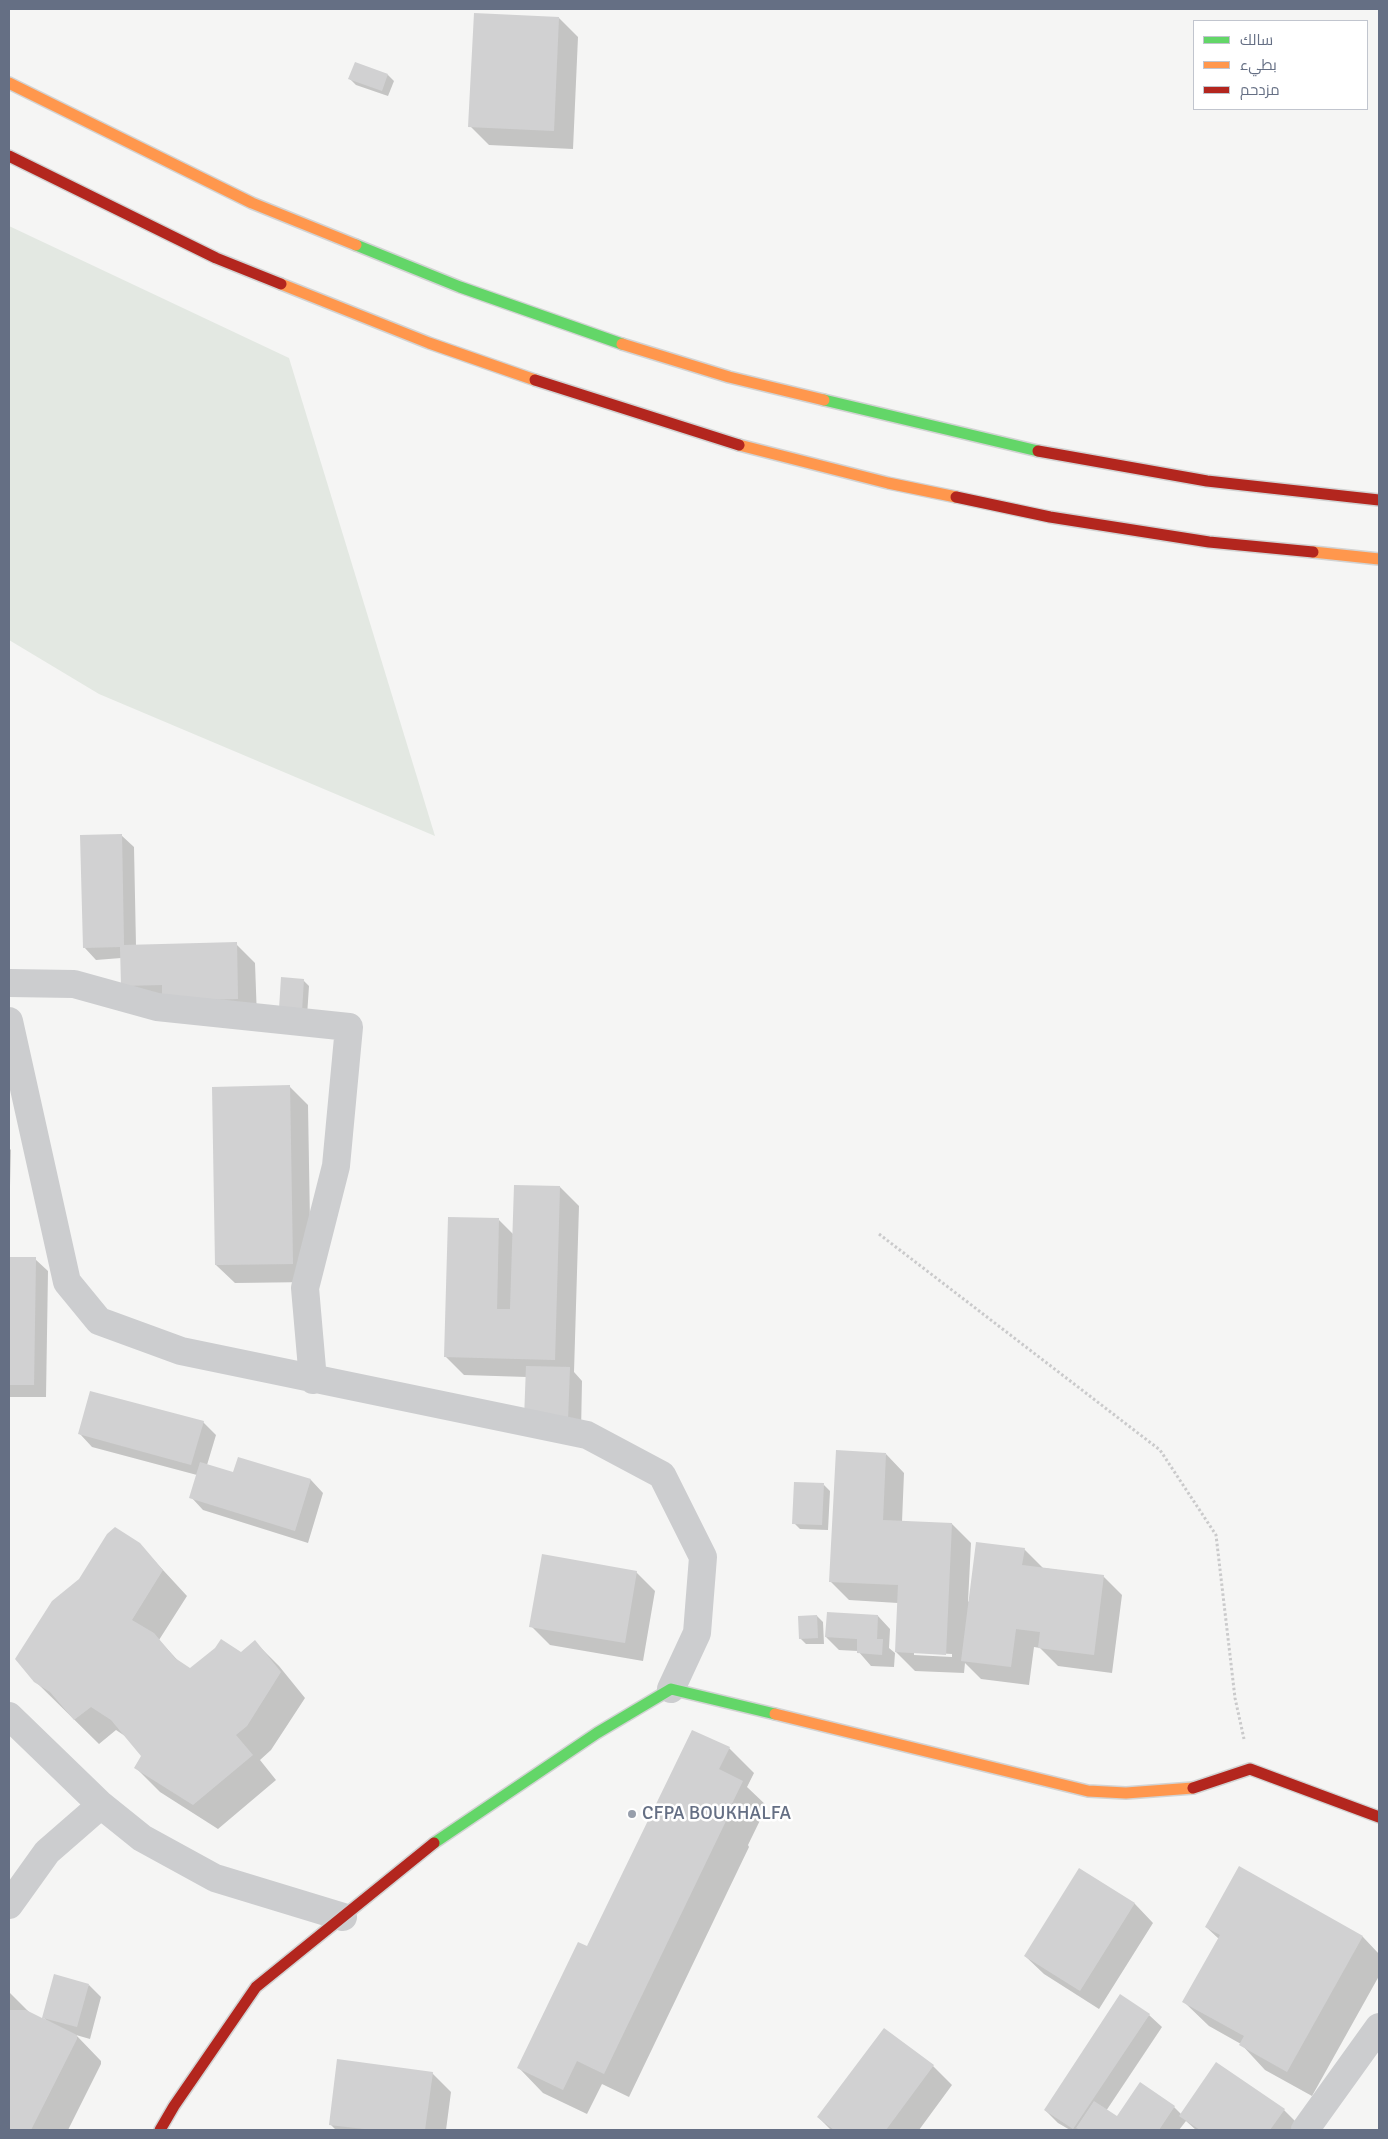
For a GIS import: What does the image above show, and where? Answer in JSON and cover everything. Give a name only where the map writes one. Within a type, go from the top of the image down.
[{"type":"main road","points":[[9,83],[252,203],[460,287],[586,333],[720,374],[1049,454],[1207,481],[1379,500]]},
{"type":"main road","points":[[9,156],[216,258],[420,340],[585,398],[714,439],[888,482],[1050,517],[1209,542],[1379,560]]},
{"type":"main road","points":[[160,2130],[174,2106],[256,1987],[432,1844],[596,1733],[671,1690],[1088,1791],[1126,1793],[1192,1788],[1250,1769],[1379,1817]]},
{"type":"street","points":[[9,983],[74,984],[157,1007],[349,1026],[336,1166],[305,1288],[313,1380]]},
{"type":"street","points":[[9,1021],[67,1282],[99,1321],[181,1352],[587,1435],[662,1475],[703,1558],[697,1633],[671,1690]]},
{"type":"street","points":[[9,1716],[101,1806],[142,1838],[215,1878],[343,1917]]},
{"type":"street","points":[[9,1905],[47,1852],[101,1806]]},
{"type":"street","points":[[1305,2130],[1379,2027]]},
{"type":"path","points":[[880,1234],[1160,1450],[1216,1535],[1235,1698],[1250,1769]]},
{"type":"shaded area","points":[[9,226],[289,358],[435,836],[99,694],[9,640]]},
{"type":"building","points":[[474,13],[559,17],[554,131],[468,127]]},
{"type":"building","points":[[355,62],[388,74],[382,91],[348,79]]},
{"type":"building","points":[[122,834],[124,945],[237,942],[238,999],[162,1001],[162,985],[121,986],[120,947],[83,948],[80,835]]},
{"type":"building","points":[[281,977],[304,979],[302,1011],[279,1009]]},
{"type":"building","points":[[290,1085],[293,1264],[215,1265],[212,1087]]},
{"type":"building","points":[[514,1185],[560,1186],[555,1360],[444,1357],[448,1217],[499,1218],[497,1309],[510,1309]]},
{"type":"building","points":[[9,1257],[36,1257],[34,1385],[9,1385]]},
{"type":"building","points":[[526,1366],[570,1367],[568,1420],[524,1419]]},
{"type":"building","points":[[90,1391],[204,1421],[191,1465],[78,1434]]},
{"type":"building","points":[[836,1450],[886,1453],[883,1520],[952,1523],[946,1655],[895,1652],[898,1585],[829,1582]]},
{"type":"building","points":[[238,1457],[311,1479],[295,1531],[189,1498],[200,1462],[233,1472]]},
{"type":"building","points":[[794,1482],[824,1483],[822,1525],[792,1524]]},
{"type":"building","points":[[115,1527],[140,1543],[163,1570],[132,1620],[154,1633],[175,1658],[190,1668],[215,1648],[221,1639],[241,1652],[255,1640],[281,1672],[247,1726],[236,1735],[253,1755],[193,1805],[134,1768],[141,1756],[111,1720],[91,1707],[74,1720],[50,1692],[34,1682],[15,1659],[52,1601],[79,1579],[107,1534]]},
{"type":"building","points":[[976,1542],[1025,1548],[1022,1565],[1104,1575],[1094,1655],[1038,1648],[1040,1632],[1016,1629],[1011,1667],[961,1661]]},
{"type":"building","points":[[542,1554],[637,1571],[625,1643],[529,1627]]},
{"type":"building","points":[[827,1612],[878,1615],[877,1639],[883,1639],[882,1655],[857,1653],[857,1639],[825,1637]]},
{"type":"building","points":[[817,1615],[818,1638],[799,1639],[798,1616]]},
{"type":"building","points":[[692,1730],[730,1747],[719,1769],[743,1781],[724,1820],[726,1821],[604,2074],[577,2061],[563,2090],[517,2068],[578,1942],[587,1946]]},
{"type":"building","points":[[1239,1866],[1363,1936],[1287,2072],[1239,2045],[1244,2036],[1182,2002],[1220,1935],[1205,1927]]},
{"type":"building","points":[[1079,1868],[1135,1903],[1080,1991],[1024,1956]]},
{"type":"building","points":[[54,1974],[89,1984],[77,2027],[43,2018],[77,2035],[77,2039],[31,2130],[9,2130],[9,2010],[26,2010],[42,2018]]},
{"type":"building","points":[[1120,1994],[1150,2014],[1073,2129],[1044,2110]]},
{"type":"building","points":[[884,2028],[934,2065],[886,2130],[834,2130],[817,2117]]},
{"type":"building","points":[[337,2059],[433,2072],[425,2130],[373,2130],[329,2125]]},
{"type":"building","points":[[1216,2062],[1285,2109],[1270,2130],[1200,2130],[1179,2116]]},
{"type":"building","points":[[1140,2082],[1175,2106],[1159,2130],[1080,2130],[1076,2128],[1094,2101],[1117,2116]]},
{"type":"traffic: fast","points":[[356,245],[460,287],[622,344]]},
{"type":"traffic: fast","points":[[824,400],[1038,451]]},
{"type":"traffic: fast","points":[[434,1843],[597,1733],[671,1689],[775,1714]]},
{"type":"traffic: slow","points":[[9,83],[252,203],[356,245]]},
{"type":"traffic: slow","points":[[281,284],[429,343],[535,380]]},
{"type":"traffic: slow","points":[[622,344],[729,377],[824,400]]},
{"type":"traffic: slow","points":[[739,445],[888,483],[956,497]]},
{"type":"traffic: slow","points":[[1313,552],[1379,559]]},
{"type":"traffic: slow","points":[[775,1714],[1088,1791],[1126,1793],[1193,1788]]},
{"type":"traffic: jam","points":[[9,156],[216,258],[281,284]]},
{"type":"traffic: jam","points":[[535,380],[739,445]]},
{"type":"traffic: jam","points":[[1038,451],[1207,481],[1379,500]]},
{"type":"traffic: jam","points":[[956,497],[1050,517],[1209,542],[1313,552]]},
{"type":"traffic: jam","points":[[1193,1788],[1250,1769],[1379,1817]]},
{"type":"traffic: jam","points":[[160,2130],[174,2106],[256,1987],[434,1843]]},
{"type":"place","name":"CFPA BOUKHALFA","points":[[632,1814]]}]
